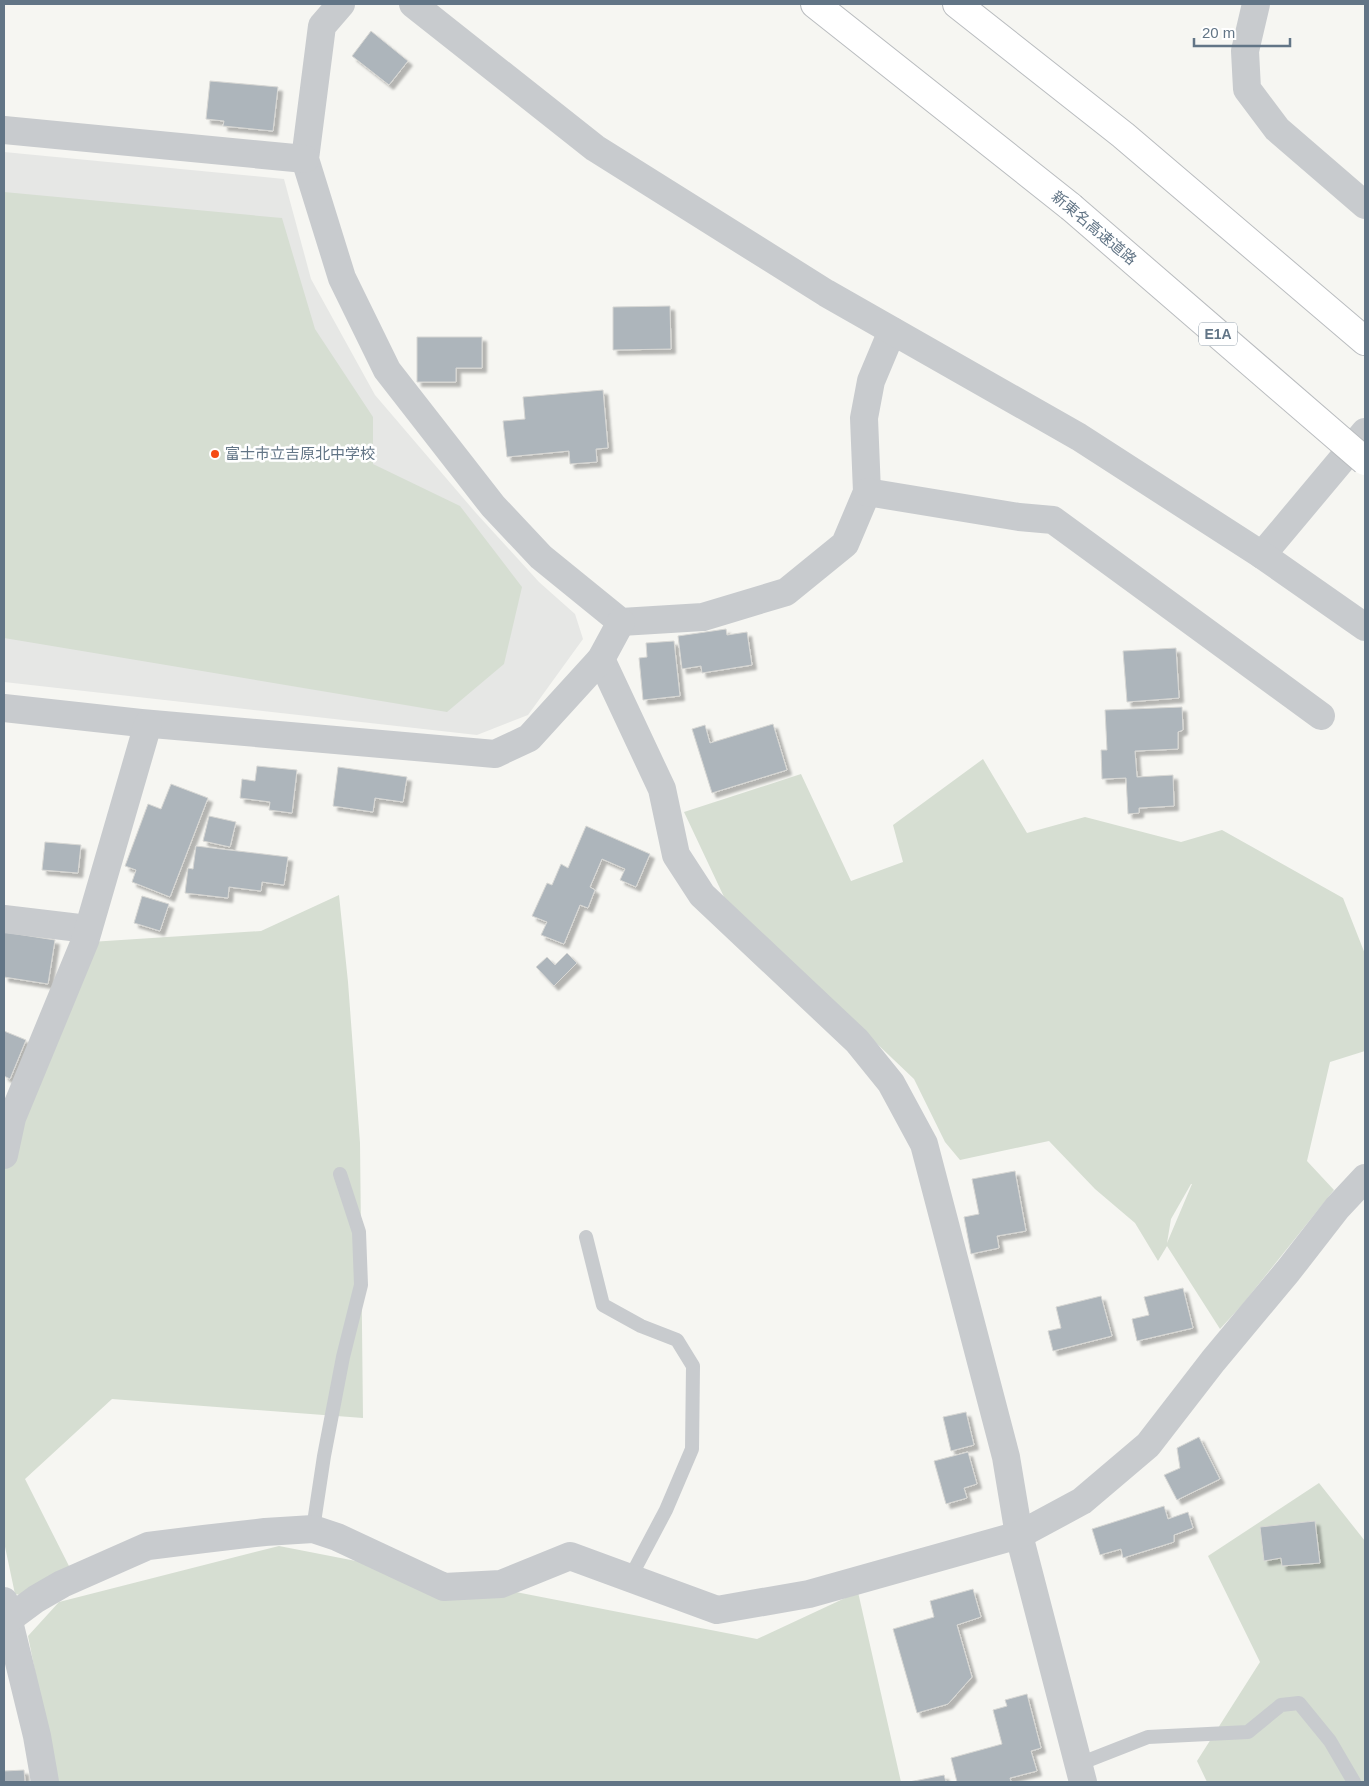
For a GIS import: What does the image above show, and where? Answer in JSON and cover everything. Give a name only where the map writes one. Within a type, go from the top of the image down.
[{"type":"highway","name":"新東名高速道路","points":[[815,4],[1071,207],[1365,461]]},
{"type":"highway","points":[[957,4],[1123,135],[1365,341]]},
{"type":"street","points":[[341,4],[322,26],[305,158],[342,278],[387,370],[493,506],[541,557],[621,622],[703,617],[786,592],[845,544],[867,492],[864,418],[871,381],[892,331]]},
{"type":"street","points":[[413,4],[596,148],[826,293],[1079,437],[1262,556],[1365,627]]},
{"type":"street","points":[[1256,4],[1245,51],[1247,89],[1277,128],[1365,205]]},
{"type":"street","points":[[4,130],[305,158]]},
{"type":"street","points":[[1262,556],[1365,432]]},
{"type":"street","points":[[867,492],[1019,517],[1053,520],[1321,716]]},
{"type":"street","points":[[4,708],[148,724],[495,754],[528,738],[601,660],[621,622]]},
{"type":"street","points":[[601,660],[662,789],[676,855],[702,895],[857,1041],[891,1083],[924,1144],[1006,1456],[1019,1535],[1081,1773]]},
{"type":"street","points":[[4,1155],[12,1118],[88,929],[148,724]]},
{"type":"street","points":[[4,919],[88,929]]},
{"type":"street","points":[[45,1782],[37,1736],[5,1613],[36,1599],[62,1584],[148,1546],[265,1532],[313,1530],[337,1537],[444,1587],[501,1584],[570,1556],[716,1610],[809,1594],[1019,1535],[1082,1501],[1148,1445],[1213,1361],[1288,1271],[1337,1208],[1365,1178]]},
{"type":"lane","points":[[313,1530],[324,1456],[343,1357],[361,1285],[359,1232],[340,1174]]},
{"type":"lane","points":[[586,1237],[603,1305],[641,1326],[677,1340],[693,1366],[692,1449],[666,1510],[630,1578]]},
{"type":"lane","points":[[1081,1773],[1148,1737],[1248,1732],[1281,1705],[1299,1703],[1330,1741],[1354,1782]]},
{"type":"shaded area","name":"富士市立吉原北中学校","points":[[4,152],[284,179],[311,279],[375,395],[476,513],[539,582],[575,614],[583,639],[528,715],[477,735],[4,682]]},
{"type":"shaded area","name":"富士市立吉原北中学校","points":[[4,192],[282,218],[315,329],[373,417],[373,464],[460,506],[522,587],[504,664],[447,712],[4,638]]},
{"type":"shaded area","points":[[983,759],[1027,833],[1085,817],[1181,842],[1222,830],[1343,898],[1365,954],[1365,1051],[1330,1062],[1307,1161],[1334,1190],[1242,1305],[1220,1329],[1167,1246],[1158,1261],[1135,1223],[1095,1189],[1049,1141],[960,1160],[945,1142],[914,1079],[725,899],[684,812],[801,774],[851,881],[903,862],[893,825]],"holes":[[[1192,1184],[1167,1243],[1171,1219]]]},
{"type":"shaded area","points":[[339,895],[348,982],[360,1143],[363,1418],[112,1399],[25,1479],[70,1568],[21,1595],[15,1594],[4,1542],[4,1110],[75,943],[261,931]]},
{"type":"shaded area","points":[[1319,1483],[1365,1541],[1365,1782],[1207,1782],[1197,1761],[1260,1662],[1208,1556]]},
{"type":"shaded area","points":[[279,1546],[757,1639],[858,1592],[901,1782],[57,1782],[28,1636],[59,1602]]},
{"type":"building","points":[[371,31],[408,61],[389,85],[352,56]]},
{"type":"building","points":[[210,81],[278,87],[273,131],[223,126],[224,121],[206,119]]},
{"type":"building","points":[[670,306],[671,349],[613,350],[613,307]]},
{"type":"building","points":[[417,337],[482,337],[482,368],[456,368],[456,382],[417,382]]},
{"type":"building","points":[[603,390],[608,448],[596,449],[597,462],[570,464],[569,451],[507,457],[503,421],[525,419],[523,397]]},
{"type":"building","points":[[726,629],[727,635],[747,632],[752,665],[702,673],[701,666],[682,669],[678,636]]},
{"type":"building","points":[[674,641],[680,696],[643,700],[639,658],[647,657],[646,643]]},
{"type":"building","points":[[1176,648],[1179,698],[1127,702],[1123,651]]},
{"type":"building","points":[[1182,707],[1183,730],[1178,732],[1178,749],[1135,751],[1137,777],[1173,775],[1174,806],[1139,808],[1139,813],[1128,814],[1126,778],[1102,779],[1101,750],[1107,750],[1105,710]]},
{"type":"building","points":[[773,724],[787,770],[712,793],[692,729],[705,725],[710,743]]},
{"type":"building","points":[[257,766],[297,770],[292,813],[269,810],[270,802],[240,798],[242,779],[255,781]]},
{"type":"building","points":[[338,767],[407,777],[403,802],[375,798],[373,812],[333,806]]},
{"type":"building","points":[[171,784],[208,798],[170,897],[132,882],[136,870],[125,866],[148,804],[161,809]]},
{"type":"building","points":[[209,816],[236,822],[230,847],[203,841]]},
{"type":"building","points":[[586,826],[650,854],[636,887],[620,880],[625,869],[602,859],[590,887],[595,890],[588,908],[580,905],[564,944],[541,935],[547,922],[532,916],[547,883],[552,885],[561,864],[568,868]]},
{"type":"building","points":[[45,842],[81,845],[78,873],[42,870]]},
{"type":"building","points":[[196,846],[288,857],[284,885],[262,882],[261,891],[229,887],[228,898],[185,893],[188,868],[193,869]]},
{"type":"building","points":[[142,896],[169,904],[160,931],[134,923]]},
{"type":"building","points":[[4,932],[55,940],[48,984],[4,977]]},
{"type":"building","points":[[567,953],[577,963],[554,986],[536,967],[547,957],[555,965]]},
{"type":"building","points":[[4,1031],[26,1040],[10,1079],[4,1076]]},
{"type":"building","points":[[1015,1171],[1026,1231],[997,1236],[999,1248],[971,1254],[964,1217],[979,1214],[972,1179]]},
{"type":"building","points":[[1183,1288],[1193,1328],[1137,1341],[1132,1319],[1149,1315],[1144,1297]]},
{"type":"building","points":[[1101,1296],[1112,1336],[1053,1351],[1048,1331],[1061,1328],[1056,1307]]},
{"type":"building","points":[[966,1412],[974,1445],[951,1451],[943,1417]]},
{"type":"building","points":[[1199,1437],[1220,1479],[1177,1500],[1164,1475],[1180,1468],[1177,1448]]},
{"type":"building","points":[[968,1452],[977,1484],[964,1488],[967,1498],[946,1504],[934,1461]]},
{"type":"building","points":[[1164,1506],[1168,1519],[1188,1512],[1193,1528],[1174,1535],[1174,1542],[1123,1558],[1121,1549],[1100,1555],[1092,1529]]},
{"type":"building","points":[[1315,1521],[1320,1563],[1282,1566],[1281,1558],[1264,1561],[1260,1527]]},
{"type":"building","points":[[973,1589],[981,1617],[957,1625],[972,1677],[948,1704],[917,1713],[893,1629],[934,1617],[930,1601]]},
{"type":"building","points":[[1027,1694],[1041,1748],[1031,1751],[1037,1771],[1010,1778],[1011,1782],[957,1782],[951,1758],[1002,1744],[993,1710],[1007,1706],[1005,1700]]},
{"type":"building","points":[[24,1770],[25,1782],[4,1782],[4,1771]]},
{"type":"building","points":[[944,1775],[946,1782],[909,1782]]},
{"type":"place","name":"富士市立吉原北中学校","points":[[215,454]]}]
